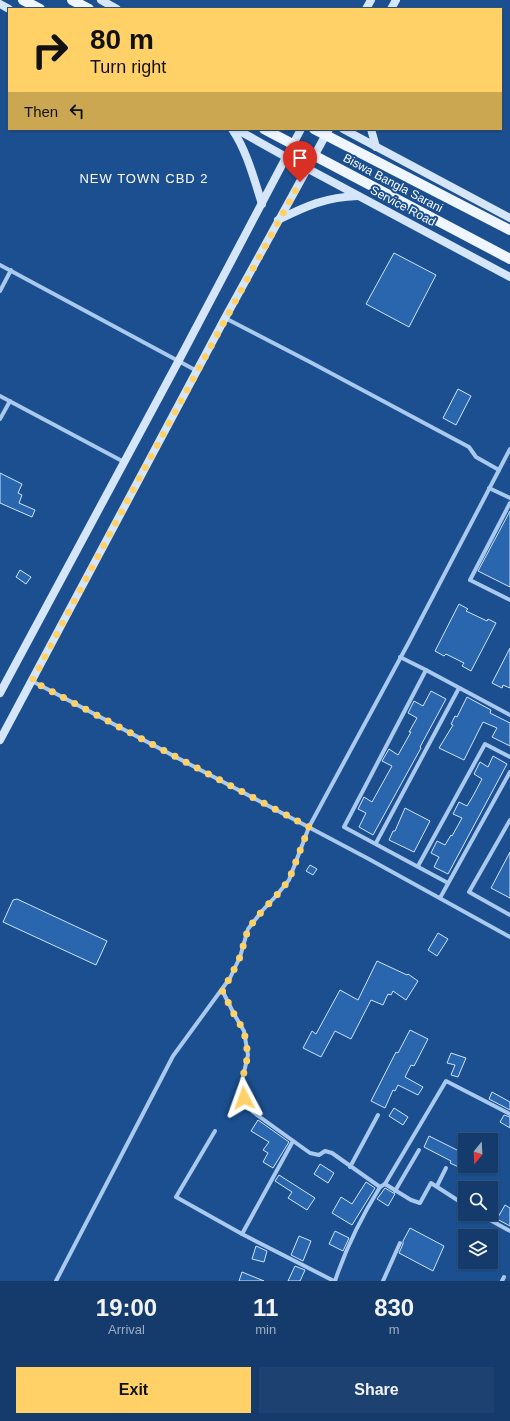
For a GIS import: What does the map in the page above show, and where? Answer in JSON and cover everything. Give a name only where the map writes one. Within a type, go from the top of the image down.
[{"type":"main road","points":[[23,0],[38,8]]},
{"type":"main road","points":[[72,0],[87,8]]},
{"type":"main road","name":"Biswa Bangla Sarani","points":[[266,130],[510,259]]},
{"type":"main road","name":"Biswa Bangla Sarani","points":[[327,132],[510,230]]},
{"type":"street","points":[[100,0],[115,8]]},
{"type":"street","points":[[233,130],[246,157],[262,204]]},
{"type":"street","points":[[238,130],[358,196]]},
{"type":"street","points":[[0,692],[178,362],[300,130]]},
{"type":"street","points":[[345,130],[510,218]]},
{"type":"street","points":[[371,130],[376,147]]},
{"type":"street","points":[[0,740],[225,318],[327,132]]},
{"type":"street","name":"Service Road","points":[[278,220],[305,206],[344,197],[358,196],[510,277]]},
{"type":"street","points":[[0,265],[197,371]]},
{"type":"street","points":[[0,291],[11,270]]},
{"type":"street","points":[[225,318],[469,447],[476,457],[499,470]]},
{"type":"street","points":[[0,396],[124,462]]},
{"type":"street","points":[[0,419],[10,401]]},
{"type":"street","points":[[56,1281],[173,1056],[230,978],[240,957],[248,929],[289,880],[309,827],[510,449]]},
{"type":"street","points":[[489,488],[510,498]]},
{"type":"street","points":[[510,503],[470,580],[510,600]]},
{"type":"street","points":[[400,657],[510,715]]},
{"type":"street","points":[[426,670],[344,827],[448,883]]},
{"type":"street","points":[[32,681],[309,827],[510,937]]},
{"type":"street","points":[[376,843],[458,688]]},
{"type":"street","points":[[418,866],[485,744],[510,757]]},
{"type":"street","points":[[440,898],[510,772]]},
{"type":"street","points":[[510,820],[469,892],[510,915]]},
{"type":"street","points":[[222,990],[244,1031],[248,1055],[242,1081],[244,1098],[253,1112],[310,1153],[319,1154],[325,1151],[332,1154],[380,1187]]},
{"type":"street","points":[[215,1131],[176,1197],[242,1234],[335,1281],[341,1263],[368,1207],[380,1187],[385,1184],[446,1081],[510,1114]]},
{"type":"street","points":[[350,1167],[378,1116]]},
{"type":"street","points":[[242,1234],[293,1141]]},
{"type":"street","points":[[395,1191],[419,1150]]},
{"type":"street","points":[[437,1186],[446,1168]]},
{"type":"street","points":[[385,1184],[411,1200],[420,1203],[431,1183],[458,1200]]},
{"type":"street","points":[[492,1221],[510,1231]]},
{"type":"street","points":[[383,1281],[400,1243]]},
{"type":"building","points":[[394,253],[436,275],[409,327],[366,304]]},
{"type":"building","points":[[458,389],[471,396],[456,425],[443,418]]},
{"type":"building","points":[[0,473],[22,484],[18,493],[22,495],[19,503],[35,510],[32,517],[0,503]]},
{"type":"building","points":[[510,511],[510,587],[478,571]]},
{"type":"building","points":[[20,570],[31,577],[26,584],[16,577]]},
{"type":"building","points":[[459,604],[468,609],[466,611],[487,621],[488,619],[496,623],[471,671],[462,666],[464,663],[446,654],[444,656],[435,651]]},
{"type":"building","points":[[510,648],[510,688],[503,685],[502,688],[492,683]]},
{"type":"building","points":[[431,691],[446,699],[373,835],[359,827],[366,813],[358,809],[364,797],[372,802],[392,766],[382,761],[389,749],[398,755],[411,732],[409,732],[417,718],[408,713],[414,701],[423,706]]},
{"type":"building","points":[[467,697],[491,710],[490,713],[510,723],[510,746],[492,737],[497,728],[483,722],[464,760],[439,748],[453,725],[451,724],[455,716],[457,717]]},
{"type":"building","points":[[493,756],[507,764],[448,874],[434,867],[439,857],[431,853],[437,841],[445,845],[451,835],[452,836],[462,818],[453,814],[459,802],[467,806],[482,779],[474,774],[480,762],[488,767]]},
{"type":"building","points":[[405,808],[430,821],[414,852],[389,840],[393,831],[395,831]]},
{"type":"building","points":[[510,852],[510,898],[491,888]]},
{"type":"building","points":[[310,865],[317,869],[313,875],[306,871]]},
{"type":"building","points":[[17,899],[107,941],[96,965],[3,922],[13,900]]},
{"type":"building","points":[[438,933],[448,939],[437,956],[428,950]]},
{"type":"building","points":[[377,961],[407,975],[408,974],[418,981],[406,1000],[393,991],[391,995],[388,994],[383,1005],[371,1000],[351,1039],[335,1031],[321,1057],[303,1048],[312,1031],[316,1034],[340,990],[358,1000]]},
{"type":"building","points":[[410,1030],[428,1039],[414,1066],[411,1065],[405,1077],[423,1087],[418,1095],[398,1085],[395,1091],[393,1090],[385,1108],[371,1101],[396,1052],[398,1053]]},
{"type":"building","points":[[451,1053],[466,1058],[458,1077],[451,1075],[455,1065],[447,1063]]},
{"type":"building","points":[[492,1092],[510,1102],[510,1110],[489,1099]]},
{"type":"building","points":[[394,1108],[408,1117],[403,1125],[389,1116]]},
{"type":"building","points":[[504,1115],[510,1117],[510,1128],[500,1122]]},
{"type":"building","points":[[258,1120],[289,1142],[273,1168],[263,1162],[268,1153],[263,1150],[269,1142],[251,1131]]},
{"type":"building","points":[[429,1136],[458,1150],[458,1167],[450,1163],[451,1161],[424,1147]]},
{"type":"building","points":[[320,1164],[334,1173],[328,1183],[314,1174]]},
{"type":"building","points":[[279,1175],[315,1198],[307,1210],[288,1198],[292,1192],[275,1181]]},
{"type":"building","points":[[366,1182],[375,1188],[352,1225],[332,1213],[341,1197],[352,1204]]},
{"type":"building","points":[[385,1188],[395,1194],[388,1206],[377,1199]]},
{"type":"building","points":[[505,1205],[510,1208],[510,1226],[498,1220]]},
{"type":"building","points":[[410,1228],[444,1246],[433,1271],[399,1253]]},
{"type":"building","points":[[335,1231],[349,1238],[343,1251],[329,1244]]},
{"type":"building","points":[[299,1236],[311,1241],[303,1261],[291,1255]]},
{"type":"building","points":[[256,1246],[267,1251],[264,1262],[252,1259]]},
{"type":"building","points":[[295,1266],[305,1270],[300,1281],[288,1281]]},
{"type":"building","points":[[242,1272],[264,1281],[239,1281]]},
{"type":"district","name":"NEW TOWN CBD 2","points":[[144,178]]},
{"type":"route","points":[[244,1098],[242,1081],[248,1055],[244,1031],[222,990],[230,978],[240,957],[248,929],[289,880],[309,827],[32,681],[141,475],[278,220],[300,182]]}]
